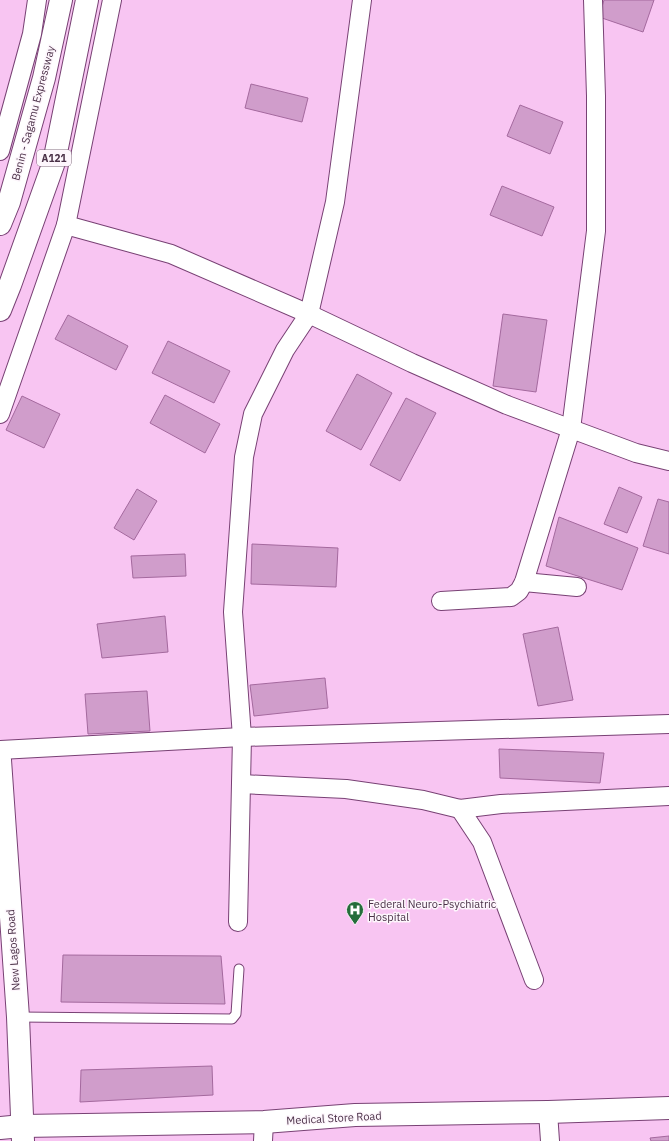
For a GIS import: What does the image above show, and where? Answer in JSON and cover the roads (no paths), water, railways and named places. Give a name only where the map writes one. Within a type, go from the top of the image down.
[{"type":"main road","name":"Benin - Sagamu Expressway","points":[[0,224],[9,202],[44,78],[61,0]]},
{"type":"main road","name":"A121","points":[[0,310],[54,162],[87,0]]},
{"type":"main road","name":"New Lagos Road","points":[[0,760],[18,1017],[22,1134]]},
{"type":"main road","name":"Medical Store Road","points":[[0,1128],[22,1134],[264,1132],[355,1115],[548,1112],[669,1108]]},
{"type":"street","points":[[0,148],[32,34],[37,0]]},
{"type":"street","points":[[0,414],[66,225],[112,0]]},
{"type":"street","points":[[238,922],[242,737],[233,612],[244,457],[253,414],[285,350],[310,314],[335,202],[362,0]]},
{"type":"street","points":[[441,602],[511,597],[519,592],[524,582],[571,429],[596,231],[596,96],[593,0]]},
{"type":"street","points":[[66,225],[171,254],[310,314],[412,363],[500,402],[636,453],[669,460]]},
{"type":"street","points":[[524,582],[577,587]]},
{"type":"street","points":[[0,750],[242,737],[669,724]]},
{"type":"street","points":[[241,784],[346,790],[423,800],[460,809],[501,804],[669,796]]},
{"type":"street","points":[[460,809],[482,842],[534,980]]},
{"type":"street","points":[[548,1112],[550,1141]]},
{"type":"lane","points":[[18,1017],[232,1019],[236,1014],[239,969]]},
{"type":"place","name":"Federal Neuro-Psychiatric Hospital","points":[[355,925]]}]
